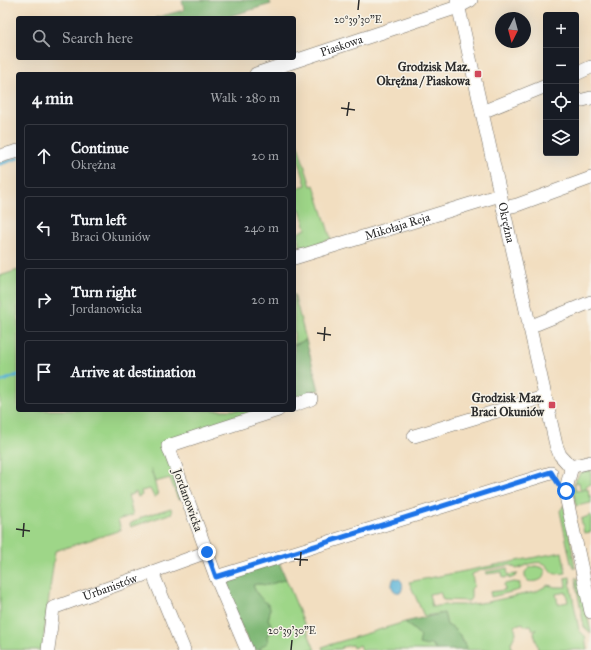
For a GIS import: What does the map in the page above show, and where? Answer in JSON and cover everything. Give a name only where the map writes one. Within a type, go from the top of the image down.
[{"type":"street","name":"Piaskowa","points":[[296,60],[458,3],[471,0]]},
{"type":"street","name":"Okrężna","points":[[458,3],[544,397],[560,455],[561,471],[591,612]]},
{"type":"street","name":"Piaskowa","points":[[262,72],[296,60]]},
{"type":"street","points":[[579,73],[591,67]]},
{"type":"street","points":[[482,112],[543,87]]},
{"type":"street","points":[[579,102],[591,98]]},
{"type":"street","points":[[0,156],[16,152]]},
{"type":"street","points":[[503,208],[517,205],[591,178]]},
{"type":"street","name":"Mikołaja Reja","points":[[296,257],[500,195]]},
{"type":"street","points":[[529,327],[591,302]]},
{"type":"street","points":[[414,436],[544,397]]},
{"type":"street","points":[[296,404],[311,399]]},
{"type":"street","name":"Jordanowicka","points":[[247,650],[216,577],[168,446],[272,412]]},
{"type":"street","points":[[216,577],[591,462]]},
{"type":"street","name":"Urbanistów","points":[[48,650],[52,608],[207,552]]},
{"type":"street","points":[[152,572],[184,650]]},
{"type":"green space","points":[[182,0],[269,0],[271,4],[230,16],[162,16],[184,10]]},
{"type":"green space","points":[[296,140],[311,186],[314,185],[331,239],[301,250],[298,233],[306,229],[300,209],[296,210],[296,188],[306,185],[296,151]]},
{"type":"green space","points":[[16,271],[16,412],[264,412],[163,444],[184,497],[178,499],[170,478],[155,482],[151,469],[158,495],[154,497],[150,489],[141,491],[142,495],[138,497],[136,492],[128,496],[133,515],[118,520],[121,530],[55,551],[42,650],[0,650],[0,276]]},
{"type":"green space","points":[[296,302],[306,340],[296,344]]},
{"type":"green space","points":[[306,340],[319,390],[296,396],[296,344]]},
{"type":"green space","points":[[591,470],[591,484],[586,486],[586,488],[580,489],[579,482],[575,483],[580,473]]},
{"type":"green space","points":[[574,485],[576,491],[588,489],[589,496],[591,496],[591,503],[576,506]]},
{"type":"green space","points":[[564,505],[574,568],[571,563],[560,511]]},
{"type":"green space","points":[[171,508],[172,513],[131,527],[130,524],[142,517]]},
{"type":"green space","points":[[591,515],[591,532],[584,533],[581,519]]},
{"type":"green space","points":[[562,552],[566,573],[556,574],[546,565],[539,563],[529,564],[517,569],[510,565],[482,570],[472,574],[474,586],[471,589],[471,598],[469,601],[443,600],[440,592],[429,594],[432,607],[487,602],[535,592],[548,585],[555,587],[566,587],[565,578],[570,577],[579,630],[585,636],[587,650],[537,650],[538,648],[534,633],[536,629],[533,630],[531,625],[524,626],[523,623],[516,625],[516,633],[511,643],[512,650],[467,650],[461,636],[447,625],[444,613],[424,616],[409,582]],"holes":[[[566,592],[568,602],[558,604],[556,594]]]},
{"type":"green space","points":[[279,562],[286,579],[268,585],[253,585],[255,590],[270,608],[268,619],[275,631],[269,633],[267,636],[268,642],[260,648],[260,650],[252,650],[220,580]]},
{"type":"green space","points":[[536,566],[545,570],[544,576],[540,580],[534,582],[528,581],[525,577],[525,572],[529,568]]},
{"type":"green space","points":[[507,568],[508,575],[518,574],[509,579],[509,577],[503,578],[502,572],[487,574],[486,572]]},
{"type":"green space","points":[[576,577],[580,581],[591,633],[584,627]]},
{"type":"green space","points":[[286,579],[315,650],[260,650],[269,633],[275,631],[268,619],[270,608],[255,590],[253,585],[268,585]]},
{"type":"green space","points":[[514,582],[520,583],[519,590],[491,597],[490,592],[505,590],[504,584]]},
{"type":"green space","points":[[444,613],[447,625],[457,632],[467,650],[435,650],[434,646],[430,644],[427,646],[419,644],[421,636],[405,622]]},
{"type":"green space","points":[[405,622],[434,646],[435,650],[362,650],[360,645],[353,648],[352,645],[342,647],[341,649],[323,650],[322,647]]},
{"type":"water","points":[[394,578],[399,579],[402,582],[401,592],[396,592],[392,586]]},
{"type":"waterway","points":[[0,164],[16,159]]},
{"type":"waterway","points":[[0,382],[16,376]]},
{"type":"place","name":"Grodzisk Maz. Okrężna / Piaskowa","points":[[478,74]]},
{"type":"place","name":"Grodzisk Maz. Braci Okuniów","points":[[552,405]]},
{"type":"route","points":[[207,552],[216,577],[551,472],[553,477],[562,487],[566,496],[566,491]]}]
